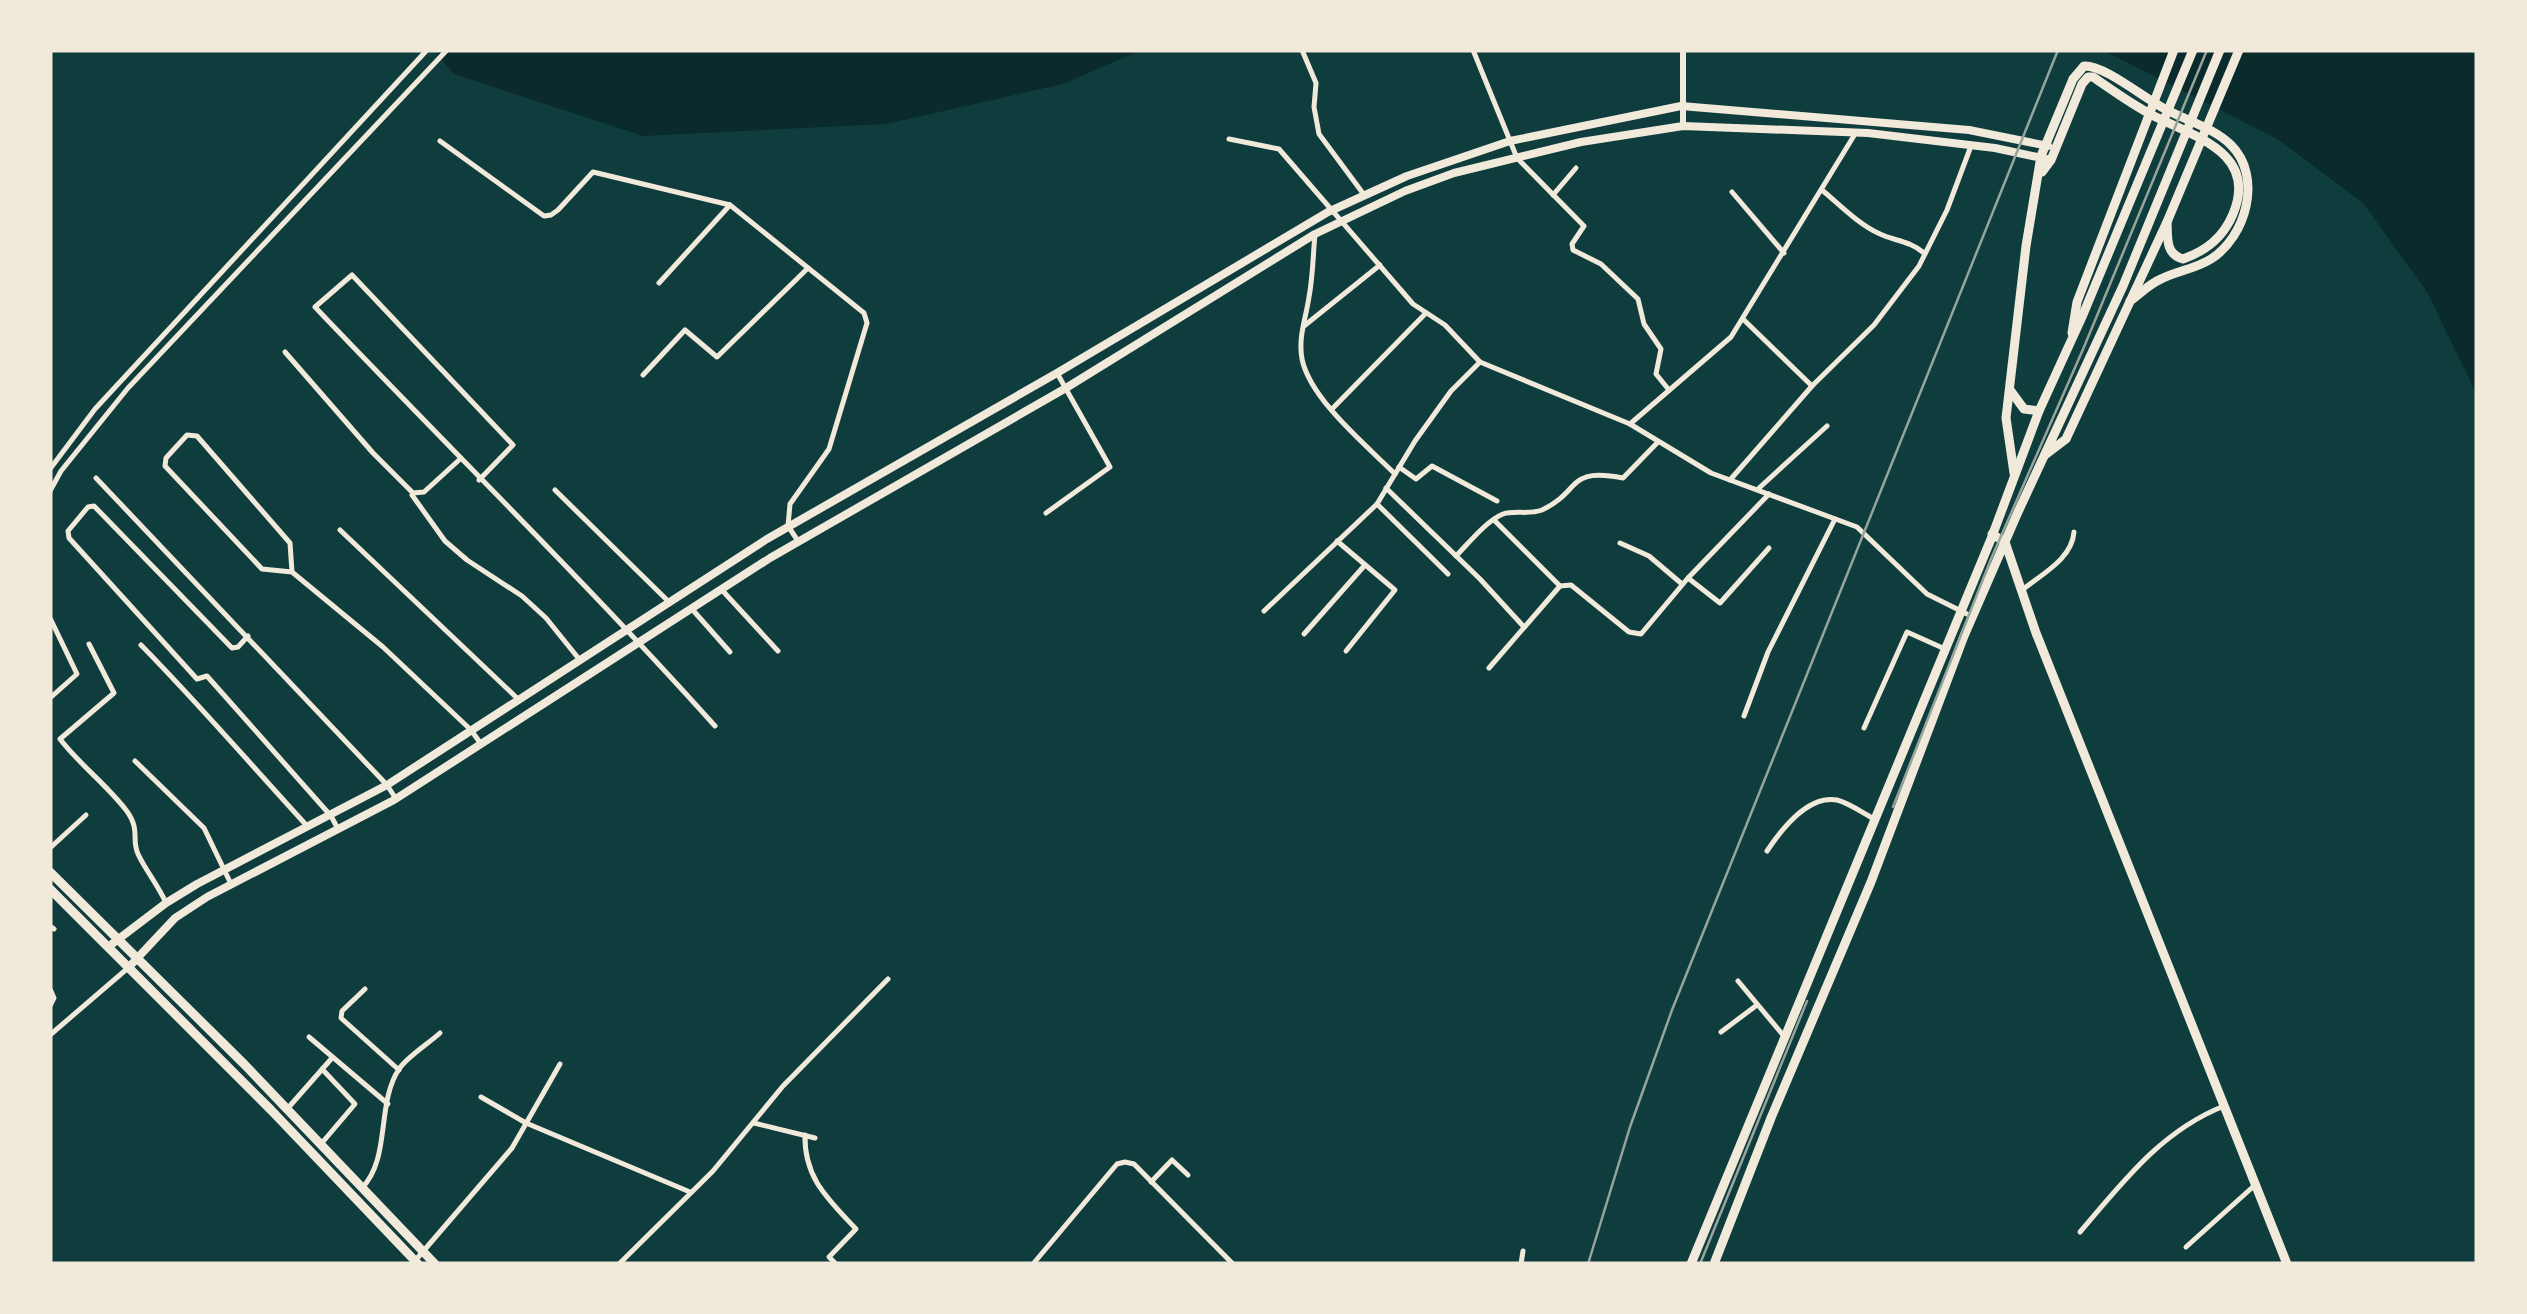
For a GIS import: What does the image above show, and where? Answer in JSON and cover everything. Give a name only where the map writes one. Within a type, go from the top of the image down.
[{"type":"main road","points":[[2072,336],[2077,302],[2174,50]]},
{"type":"main road","points":[[1692,1264],[1876,820],[2039,411],[2193,50]]},
{"type":"main road","points":[[1714,1264],[1872,882],[1972,617],[2123,286],[2220,50]]},
{"type":"main road","points":[[2044,456],[2066,440],[2167,222],[2240,50]]},
{"type":"main road","points":[[2051,147],[2073,80],[2079,70],[2090,66],[2159,107],[2216,133],[2239,154],[2248,180],[2248,197],[2243,218],[2228,242],[2211,259],[2157,280],[2130,302]]},
{"type":"main road","points":[[2015,476],[2006,418],[2026,246],[2046,158],[2082,84],[2090,76],[2154,116],[2210,142],[2230,160],[2237,196],[2231,219],[2210,246],[2183,259],[2174,256],[2168,249],[2167,222]]},
{"type":"main road","points":[[108,947],[166,903],[387,785],[788,526],[1332,210],[1407,176],[1510,141],[1681,106],[1969,130],[2051,147]]},
{"type":"main road","points":[[128,968],[175,918],[396,799],[798,542],[1066,388],[1315,234],[1405,190],[1454,173],[1628,132],[1683,126],[1856,133],[1971,145],[2046,158]]},
{"type":"main road","points":[[2009,388],[2024,409],[2039,411]]},
{"type":"main road","points":[[1992,534],[2005,542],[2036,633],[2286,1264]]},
{"type":"main road","points":[[288,838],[296,851]]},
{"type":"main road","points":[[50,872],[287,1109],[434,1264]]},
{"type":"main road","points":[[50,889],[271,1110],[415,1263]]},
{"type":"street","points":[[50,469],[107,396],[427,50]]},
{"type":"street","points":[[50,490],[128,388],[447,50]]},
{"type":"street","points":[[1302,50],[1316,83],[1314,106],[1320,134],[1365,196]]},
{"type":"street","points":[[1473,50],[1518,158],[1584,226],[1572,244],[1573,250],[1601,264],[1638,299],[1644,324],[1661,349],[1656,374],[1669,390]]},
{"type":"street","points":[[1683,50],[1683,126]]},
{"type":"street","points":[[1630,424],[1732,337],[1856,133]]},
{"type":"street","points":[[1229,139],[1279,149],[1413,304],[1445,325],[1480,362],[1630,424],[1711,472],[1857,527],[1928,594],[1972,617]]},
{"type":"street","points":[[440,141],[544,216],[558,210],[594,172],[730,204],[864,313],[867,323],[829,449],[790,504],[788,526],[798,542]]},
{"type":"street","points":[[1730,480],[1812,386],[1874,325],[1924,254],[1947,210],[1971,145]]},
{"type":"street","points":[[1553,195],[1576,168]]},
{"type":"street","points":[[1822,190],[1862,224],[1882,236],[1916,246],[1924,254]]},
{"type":"street","points":[[1732,192],[1784,253]]},
{"type":"street","points":[[659,283],[730,204]]},
{"type":"street","points":[[1315,234],[1302,361],[1310,380],[1332,409],[1395,474]]},
{"type":"street","points":[[1303,327],[1380,265]]},
{"type":"street","points":[[642,374],[685,330],[717,357],[808,268]]},
{"type":"street","points":[[479,480],[513,444],[352,276],[315,307],[479,480],[626,628],[715,726]]},
{"type":"street","points":[[1332,409],[1426,313]]},
{"type":"street","points":[[1744,320],[1812,386]]},
{"type":"street","points":[[285,352],[408,490],[445,541],[522,596],[546,618],[579,659]]},
{"type":"street","points":[[1264,611],[1377,504],[1451,390],[1480,362]]},
{"type":"street","points":[[1046,514],[1110,466],[1057,373]]},
{"type":"street","points":[[1758,489],[1827,426]]},
{"type":"street","points":[[292,572],[290,543],[197,436],[187,435],[166,458],[165,466],[262,569],[292,572],[383,647],[481,744]]},
{"type":"street","points":[[1456,556],[1494,520],[1504,514],[1539,511],[1579,478],[1600,474],[1623,478],[1658,441]]},
{"type":"street","points":[[408,490],[424,492],[460,460]]},
{"type":"street","points":[[1399,466],[1416,480],[1432,466],[1497,500]]},
{"type":"street","points":[[96,478],[248,636],[396,799]]},
{"type":"street","points":[[1386,488],[1524,627]]},
{"type":"street","points":[[555,490],[669,602]]},
{"type":"street","points":[[1489,668],[1560,586],[1571,585],[1580,590],[1629,632],[1638,635],[1770,494]]},
{"type":"street","points":[[1377,504],[1448,574]]},
{"type":"street","points":[[248,636],[232,648],[94,506],[88,507],[68,531],[69,538],[197,679],[206,676],[331,816],[338,829]]},
{"type":"street","points":[[1744,716],[1768,652],[1835,519]]},
{"type":"street","points":[[1494,520],[1560,586]]},
{"type":"street","points":[[340,530],[518,698]]},
{"type":"street","points":[[2022,590],[2064,557],[2073,546],[2074,532]]},
{"type":"street","points":[[1337,541],[1395,590],[1346,651]]},
{"type":"street","points":[[1620,543],[1649,556],[1682,584]]},
{"type":"street","points":[[1688,578],[1720,603],[1769,548]]},
{"type":"street","points":[[1304,634],[1366,565]]},
{"type":"street","points":[[721,589],[778,651]]},
{"type":"street","points":[[691,608],[730,652]]},
{"type":"street","points":[[50,618],[77,674],[50,698]]},
{"type":"street","points":[[1864,728],[1907,632],[1945,649]]},
{"type":"street","points":[[89,644],[114,693],[60,739],[126,811],[138,832],[138,855],[158,883],[166,903]]},
{"type":"street","points":[[141,646],[208,713],[232,745],[308,827]]},
{"type":"street","points":[[135,760],[204,828],[232,884]]},
{"type":"street","points":[[1767,851],[1794,817],[1826,801],[1836,800],[1876,820]]},
{"type":"street","points":[[50,848],[86,814]]},
{"type":"street","points":[[50,1035],[128,968]]},
{"type":"street","points":[[619,1264],[713,1172],[783,1086],[888,978]]},
{"type":"street","points":[[1738,981],[1785,1038]]},
{"type":"street","points":[[50,989],[54,998],[50,1006]]},
{"type":"street","points":[[365,989],[342,1011],[341,1018],[399,1070]]},
{"type":"street","points":[[1721,1032],[1758,1005]]},
{"type":"street","points":[[362,1188],[374,1176],[399,1070],[440,1033]]},
{"type":"street","points":[[308,1037],[388,1104]]},
{"type":"street","points":[[287,1109],[332,1058]]},
{"type":"street","points":[[415,1263],[512,1148],[560,1064]]},
{"type":"street","points":[[321,1144],[356,1104],[322,1069]]},
{"type":"street","points":[[482,1097],[526,1123],[690,1192]]},
{"type":"street","points":[[2080,1232],[2164,1140],[2196,1118],[2224,1106]]},
{"type":"street","points":[[754,1124],[815,1138]]},
{"type":"street","points":[[805,1136],[811,1176],[856,1229],[829,1257],[836,1264]]},
{"type":"street","points":[[1151,1182],[1172,1160],[1188,1175]]},
{"type":"street","points":[[1033,1264],[1117,1164],[1129,1162],[1232,1264]]},
{"type":"street","points":[[2186,1247],[2255,1185]]},
{"type":"street","points":[[1521,1264],[1524,1251]]},
{"type":"water","points":[[433,50],[1141,50],[1063,84],[886,124],[643,136],[454,74]]},
{"type":"water","points":[[2103,50],[2469,50],[2477,58],[2477,395],[2427,292],[2363,203],[2279,140]]},
{"type":"railway","points":[[1588,1264],[1630,1127],[1672,1010],[2058,50]]},
{"type":"railway","points":[[1893,807],[1991,559],[2207,50]]},
{"type":"railway","points":[[1700,1264],[1807,1001]]}]
